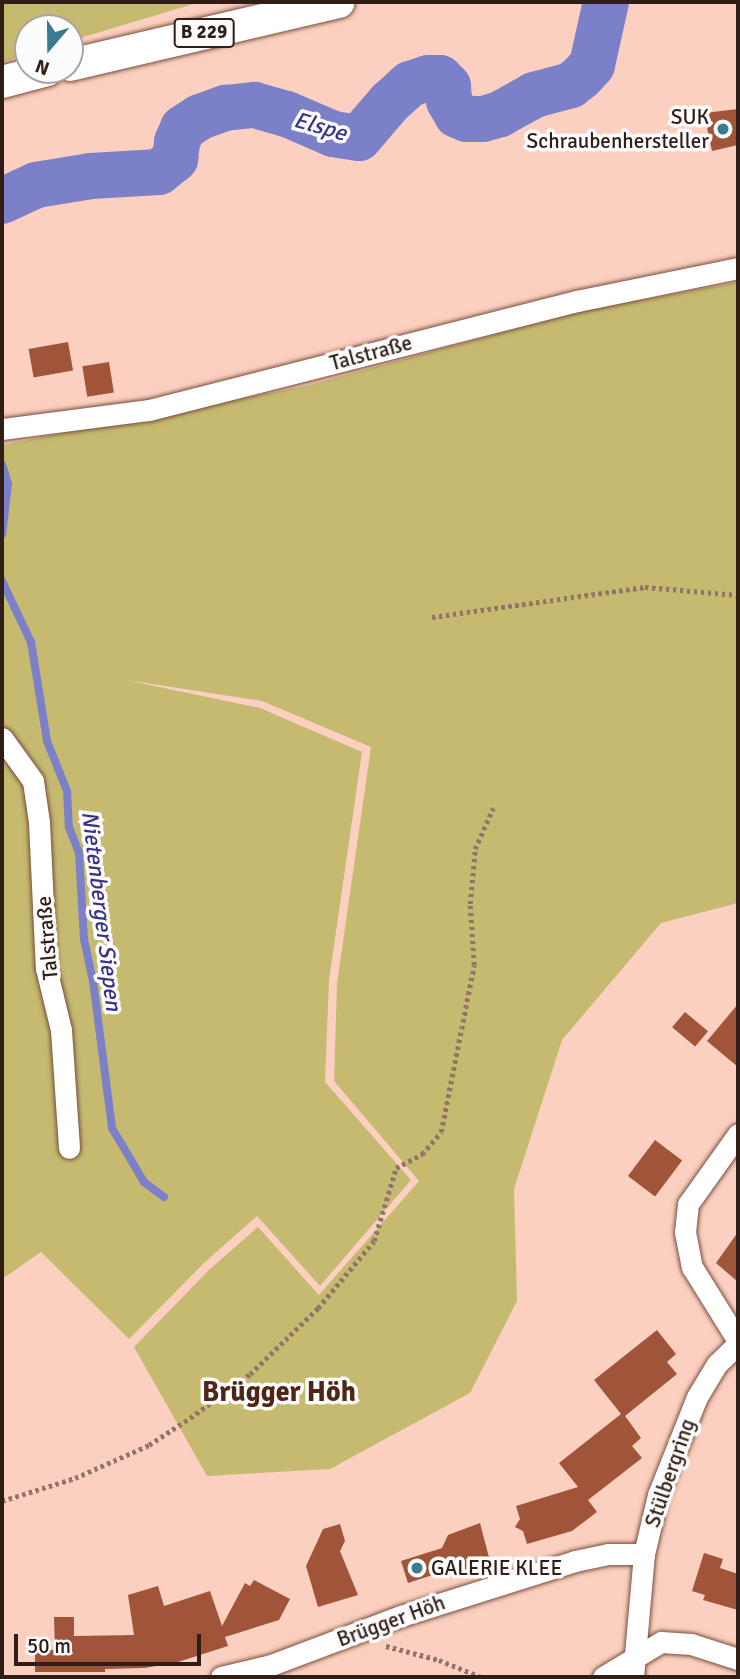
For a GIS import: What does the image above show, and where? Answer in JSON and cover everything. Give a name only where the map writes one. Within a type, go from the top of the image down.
[{"type":"main road","name":"B 229","points":[[84,62],[339,2]]},
{"type":"street","name":"Talstraße","points":[[2,429],[149,410],[577,300],[738,268]]},
{"type":"street","name":"Talstraße","points":[[2,738],[33,782],[39,822],[46,968],[61,1030],[69,1148]]},
{"type":"street","name":"Stülbergring","points":[[634,1668],[644,1555],[658,1495],[697,1397],[717,1364],[738,1343],[692,1267],[685,1231],[688,1204],[738,1133]]},
{"type":"street","name":"Brügger Höh","points":[[221,1677],[271,1665],[401,1616],[562,1564],[608,1554],[644,1555]]},
{"type":"street","points":[[603,1677],[634,1668],[661,1642],[691,1644],[738,1659]]},
{"type":"path","points":[[432,617],[645,587],[738,595]]},
{"type":"path","points":[[2,1501],[75,1478],[125,1456],[149,1445],[190,1418],[250,1374],[318,1308],[374,1241],[396,1168],[422,1154],[441,1132],[474,965],[470,904],[475,849],[493,808]]},
{"type":"path","points":[[395,1650],[439,1660],[481,1677]]},
{"type":"shaded area","points":[[2,2],[200,2],[84,37],[84,14],[14,14],[14,58],[2,62]]},
{"type":"shaded area","points":[[738,282],[738,903],[661,923],[562,1040],[514,1189],[517,1301],[470,1393],[330,1469],[207,1476],[134,1347],[210,1269],[258,1227],[319,1295],[419,1181],[334,1081],[337,984],[371,747],[262,701],[126,680],[260,708],[362,752],[329,980],[325,1082],[411,1180],[320,1286],[257,1216],[205,1262],[129,1339],[41,1252],[2,1279],[2,445],[306,386],[581,311]]},
{"type":"building","name":"SUK Schraubenhersteller","points":[[738,109],[738,145],[712,151],[704,113]]},
{"type":"building","points":[[68,342],[73,371],[34,378],[29,349]]},
{"type":"building","points":[[109,362],[114,393],[87,397],[82,366]]},
{"type":"building","points":[[738,1004],[738,1067],[707,1041]]},
{"type":"building","points":[[685,1012],[708,1031],[695,1047],[672,1027]]},
{"type":"building","points":[[655,1140],[682,1160],[655,1196],[628,1176]]},
{"type":"building","points":[[738,1232],[738,1282],[716,1263]]},
{"type":"building","points":[[657,1330],[676,1354],[667,1362],[677,1374],[625,1416],[641,1438],[632,1446],[642,1458],[588,1500],[597,1512],[572,1531],[527,1544],[523,1531],[515,1527],[520,1519],[516,1506],[578,1487],[559,1463],[621,1414],[594,1380]]},
{"type":"building","points":[[480,1523],[491,1565],[461,1574],[451,1569],[408,1583],[401,1561],[442,1548],[448,1535]]},
{"type":"building","points":[[340,1524],[345,1541],[340,1551],[358,1595],[318,1607],[306,1566],[323,1529]]},
{"type":"building","points":[[704,1553],[723,1559],[720,1568],[738,1574],[738,1610],[703,1600],[705,1595],[692,1591]]},
{"type":"building","points":[[254,1580],[290,1599],[279,1620],[225,1637],[228,1646],[178,1662],[145,1668],[105,1669],[105,1672],[35,1672],[35,1649],[55,1650],[54,1617],[74,1617],[74,1636],[134,1635],[128,1595],[158,1586],[164,1606],[210,1591],[222,1626],[245,1583],[250,1586]]},
{"type":"waterway","name":"Elspe","points":[[2,201],[36,185],[91,176],[159,172],[175,159],[177,142],[183,128],[200,117],[225,108],[255,105],[287,114],[333,134],[359,138],[390,102],[410,84],[428,78],[440,78],[448,86],[449,101],[457,115],[467,119],[483,119],[500,114],[534,95],[571,85],[581,77],[592,65],[606,2]]},
{"type":"waterway","name":"Nietenberger Siepen","points":[[2,464],[8,484],[2,535]]},
{"type":"waterway","name":"Nietenberger Siepen","points":[[2,581],[31,642],[47,741],[67,791],[69,827],[79,853],[84,939],[93,981],[112,1128],[144,1182],[164,1197]]},
{"type":"place","name":"SUK Schraubenhersteller","points":[[723,129]]},
{"type":"place","name":"GALERIE KLEE","points":[[417,1568]]},
{"type":"district","name":"Brügger Höh","points":[[279,1392]]}]
